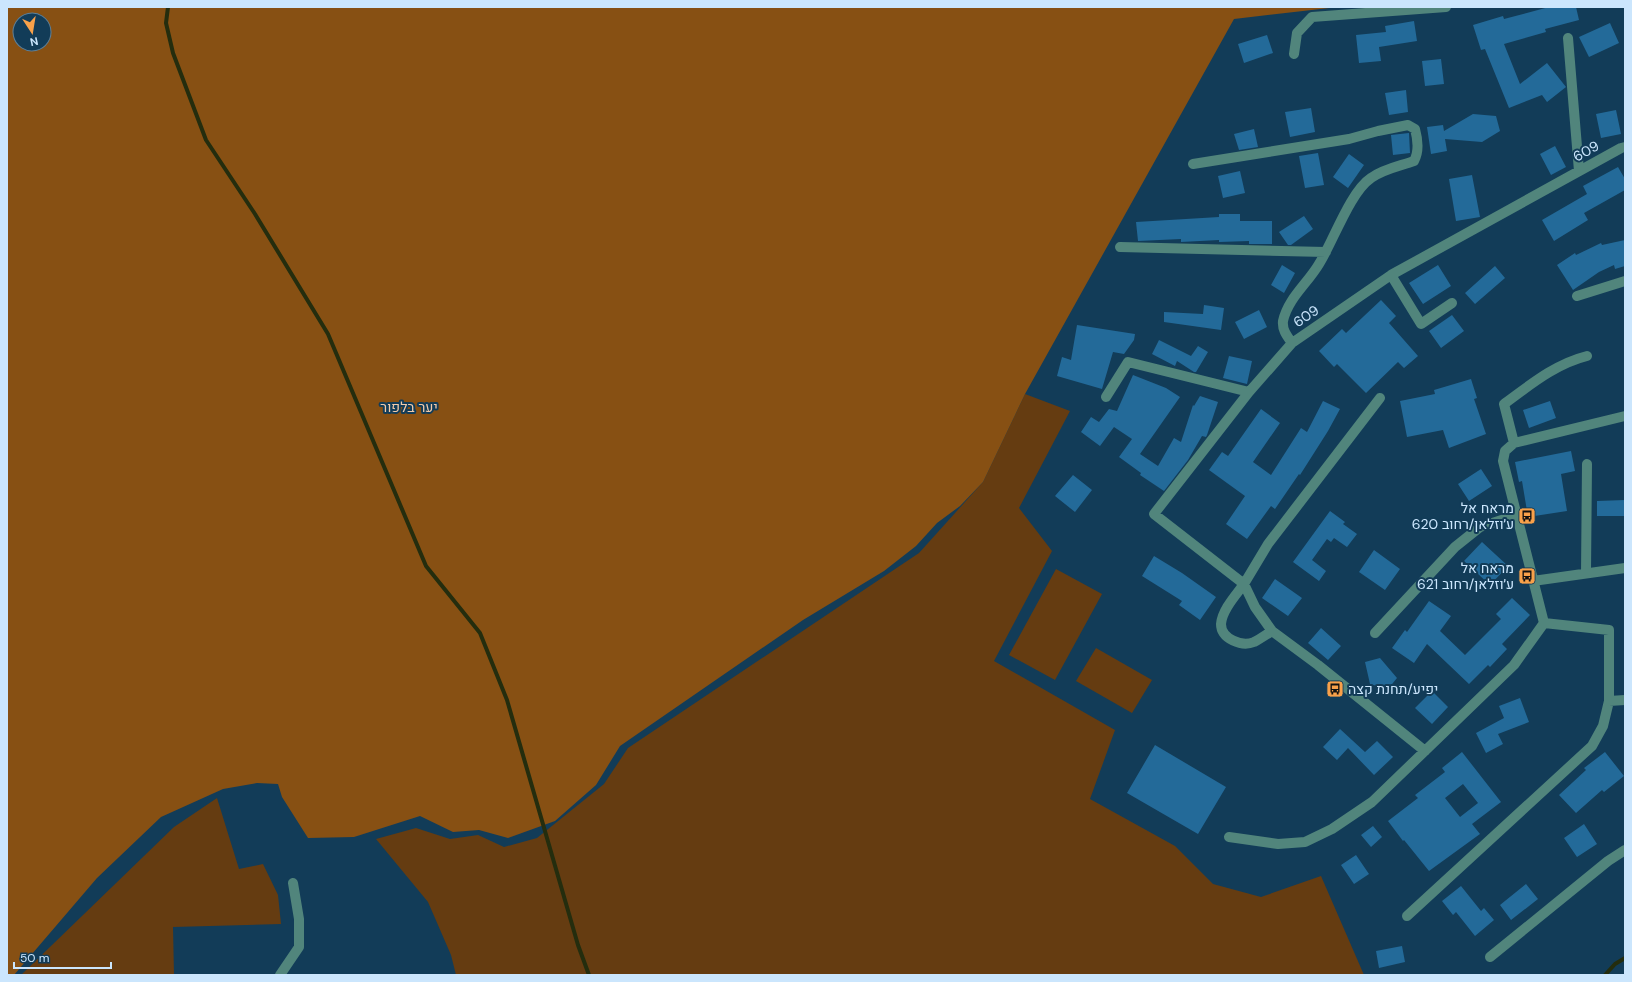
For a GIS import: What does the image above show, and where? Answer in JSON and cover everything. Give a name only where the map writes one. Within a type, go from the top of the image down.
[{"type":"street","points":[[1294,54],[1297,33],[1312,17],[1446,7]]},
{"type":"street","points":[[1568,38],[1579,171]]},
{"type":"street","points":[[1193,164],[1349,139],[1408,125],[1415,129],[1417,135],[1417,154],[1414,161],[1386,170],[1370,178],[1357,192],[1319,265],[1288,306],[1283,322],[1285,334],[1292,343]]},
{"type":"street","name":"609","points":[[1244,584],[1154,514],[1249,392],[1292,343],[1391,275],[1625,147]]},
{"type":"street","points":[[1120,247],[1326,252]]},
{"type":"street","points":[[1391,275],[1421,324],[1452,303]]},
{"type":"street","points":[[1577,296],[1625,282]]},
{"type":"street","points":[[1514,443],[1504,404],[1539,378],[1573,360],[1587,356]]},
{"type":"street","points":[[1106,397],[1128,362],[1249,392]]},
{"type":"street","points":[[1272,631],[1253,643],[1241,643],[1228,638],[1221,624],[1225,611],[1244,584],[1268,544],[1380,398]]},
{"type":"street","points":[[1229,837],[1278,844],[1305,842],[1332,829],[1372,802],[1514,665],[1544,623],[1503,461],[1505,451],[1514,443],[1625,416]]},
{"type":"street","points":[[1586,573],[1588,464]]},
{"type":"street","points":[[1376,633],[1455,546],[1480,527],[1517,515]]},
{"type":"street","points":[[1534,581],[1625,568]]},
{"type":"street","points":[[1244,584],[1255,607],[1272,631],[1425,751]]},
{"type":"street","points":[[1407,916],[1592,746],[1603,726],[1609,701],[1609,630],[1544,623]]},
{"type":"street","points":[[1609,701],[1625,700]]},
{"type":"street","points":[[1490,958],[1608,861],[1625,850]]},
{"type":"street","points":[[280,975],[300,947],[299,919],[293,883]]},
{"type":"shaded area","points":[[1025,394],[1070,411],[1019,508],[1052,551],[994,661],[1115,730],[1090,799],[1175,846],[1213,884],[1261,897],[1321,876],[1364,975],[456,975],[451,955],[428,902],[376,839],[416,828],[450,839],[478,835],[504,847],[537,838],[604,784],[628,748],[919,553],[983,482]]},
{"type":"shaded area","points":[[1056,569],[1102,594],[1055,680],[1009,655]]},
{"type":"shaded area","points":[[1096,648],[1152,680],[1132,713],[1076,681]]},
{"type":"shaded area","points":[[217,798],[239,869],[263,864],[278,895],[281,924],[173,927],[174,975],[21,975],[174,827]]},
{"type":"green space","name":"יער בלפור","points":[[7,7],[1338,7],[1234,19],[1025,394],[983,482],[960,506],[937,523],[916,546],[884,571],[803,620],[620,746],[596,785],[555,821],[508,838],[479,830],[453,832],[420,816],[354,837],[308,838],[282,797],[278,784],[257,783],[223,789],[161,817],[97,878],[14,975],[7,975]]},
{"type":"building","points":[[1549,7],[1576,7],[1579,20],[1545,29],[1546,32],[1504,44],[1520,84],[1547,63],[1566,87],[1547,102],[1542,95],[1509,108],[1485,49],[1481,50],[1473,25],[1503,16],[1504,19]]},
{"type":"building","points":[[1414,21],[1417,41],[1379,47],[1381,61],[1359,63],[1356,35],[1386,32],[1385,26]]},
{"type":"building","points":[[1610,23],[1619,43],[1589,57],[1579,37]]},
{"type":"building","points":[[1267,35],[1273,53],[1244,63],[1238,44]]},
{"type":"building","points":[[1441,59],[1444,84],[1425,86],[1422,61]]},
{"type":"building","points":[[1406,90],[1408,112],[1389,115],[1385,93]]},
{"type":"building","points":[[1311,108],[1315,132],[1290,137],[1285,112]]},
{"type":"building","points":[[1616,110],[1621,134],[1601,138],[1596,114]]},
{"type":"building","points":[[1473,114],[1496,116],[1500,131],[1482,142],[1445,139],[1447,151],[1431,154],[1427,127],[1443,125],[1444,131]]},
{"type":"building","points":[[1254,129],[1258,147],[1239,150],[1234,134]]},
{"type":"building","points":[[1409,133],[1410,153],[1393,155],[1391,135]]},
{"type":"building","points":[[1555,146],[1566,167],[1551,175],[1540,154]]},
{"type":"building","points":[[1318,153],[1324,185],[1305,188],[1299,156]]},
{"type":"building","points":[[1349,154],[1364,165],[1348,188],[1333,177]]},
{"type":"building","points":[[1618,167],[1625,179],[1625,190],[1584,213],[1588,220],[1554,241],[1542,220],[1587,194],[1583,186]]},
{"type":"building","points":[[1240,171],[1245,193],[1223,198],[1218,176]]},
{"type":"building","points":[[1472,175],[1480,217],[1456,221],[1449,179]]},
{"type":"building","points":[[1219,214],[1240,214],[1240,221],[1272,221],[1272,244],[1249,244],[1249,241],[1219,242],[1219,240],[1181,242],[1181,239],[1138,241],[1136,222],[1219,217]]},
{"type":"building","points":[[1304,216],[1313,229],[1291,245],[1288,245],[1279,232]]},
{"type":"building","points":[[1625,240],[1625,266],[1615,269],[1614,265],[1599,272],[1573,290],[1557,265],[1575,253],[1576,255],[1601,243],[1602,245]]},
{"type":"building","points":[[1282,265],[1295,273],[1284,293],[1271,285]]},
{"type":"building","points":[[1438,265],[1451,286],[1423,304],[1409,283]]},
{"type":"building","points":[[1495,266],[1505,278],[1475,304],[1465,293]]},
{"type":"building","points":[[1381,300],[1396,316],[1389,323],[1418,356],[1404,368],[1398,362],[1366,393],[1337,364],[1334,367],[1319,351],[1342,329],[1346,333]]},
{"type":"building","points":[[1204,305],[1224,308],[1221,330],[1164,322],[1164,312],[1203,314]]},
{"type":"building","points":[[1259,310],[1267,327],[1244,339],[1235,322]]},
{"type":"building","points":[[1452,315],[1464,331],[1441,348],[1429,331]]},
{"type":"building","points":[[1077,325],[1135,334],[1134,340],[1124,354],[1113,352],[1102,389],[1057,376],[1062,357],[1071,360]]},
{"type":"building","points":[[1159,340],[1191,356],[1198,346],[1208,352],[1196,372],[1194,372],[1177,361],[1175,366],[1152,354]]},
{"type":"building","points":[[1229,356],[1252,361],[1247,384],[1223,378]]},
{"type":"building","points":[[1133,375],[1166,388],[1180,397],[1140,454],[1158,466],[1174,438],[1181,442],[1193,405],[1194,406],[1200,396],[1218,402],[1206,437],[1202,436],[1188,460],[1164,491],[1140,475],[1141,473],[1119,457],[1132,439],[1114,427],[1100,446],[1081,432],[1091,417],[1099,422],[1109,409],[1117,411]]},
{"type":"building","points":[[1471,379],[1477,398],[1474,399],[1486,434],[1449,448],[1443,430],[1407,437],[1400,401],[1435,394],[1434,390]]},
{"type":"building","points":[[1323,401],[1340,409],[1328,431],[1300,475],[1299,474],[1275,509],[1271,506],[1247,539],[1226,524],[1245,496],[1209,470],[1222,452],[1228,456],[1261,409],[1280,423],[1253,462],[1271,475],[1301,428],[1307,432]]},
{"type":"building","points":[[1550,401],[1556,418],[1529,428],[1523,410]]},
{"type":"building","points":[[1571,451],[1575,471],[1561,474],[1567,511],[1528,517],[1522,481],[1519,482],[1515,462]]},
{"type":"building","points":[[1481,469],[1492,486],[1469,501],[1458,484]]},
{"type":"building","points":[[1073,475],[1092,490],[1075,512],[1055,496]]},
{"type":"building","points":[[1625,500],[1625,516],[1597,516],[1597,501]]},
{"type":"building","points":[[1330,511],[1345,522],[1343,524],[1357,534],[1347,547],[1334,538],[1331,542],[1327,539],[1312,560],[1326,571],[1319,581],[1293,562]]},
{"type":"building","points":[[1482,542],[1508,566],[1490,585],[1464,561]]},
{"type":"building","points":[[1374,550],[1400,569],[1385,590],[1359,572]]},
{"type":"building","points":[[1154,556],[1182,573],[1216,597],[1200,620],[1179,605],[1182,601],[1142,576]]},
{"type":"building","points":[[1275,579],[1302,598],[1288,616],[1262,598]]},
{"type":"building","points":[[1512,598],[1530,615],[1502,644],[1507,649],[1490,667],[1488,665],[1469,684],[1427,644],[1414,663],[1392,648],[1405,630],[1407,632],[1429,601],[1451,616],[1440,631],[1465,655],[1501,619],[1496,614]]},
{"type":"building","points":[[1321,628],[1341,646],[1328,660],[1308,643]]},
{"type":"building","points":[[1380,658],[1397,678],[1388,689],[1370,684],[1365,662]]},
{"type":"building","points":[[1432,691],[1448,707],[1432,724],[1415,708]]},
{"type":"building","points":[[1520,698],[1529,722],[1498,734],[1503,744],[1486,753],[1476,733],[1504,718],[1499,706]]},
{"type":"building","points":[[1340,729],[1365,752],[1377,741],[1393,757],[1374,775],[1348,748],[1337,760],[1323,747]]},
{"type":"building","points":[[1155,745],[1226,787],[1198,834],[1127,793]]},
{"type":"building","points":[[1462,752],[1501,802],[1472,824],[1480,834],[1429,871],[1388,821],[1418,798],[1415,795],[1445,772],[1442,768]],"holes":[[[1463,784],[1478,803],[1460,817],[1445,798]]]},
{"type":"building","points":[[1605,752],[1624,776],[1604,792],[1602,790],[1576,813],[1559,795],[1586,770],[1584,768]]},
{"type":"building","points":[[1584,824],[1597,844],[1577,857],[1564,838]]},
{"type":"building","points":[[1373,826],[1382,837],[1371,847],[1361,835]]},
{"type":"building","points":[[1356,855],[1369,874],[1354,884],[1341,865]]},
{"type":"building","points":[[1526,884],[1538,899],[1511,920],[1500,905]]},
{"type":"building","points":[[1461,886],[1481,911],[1484,908],[1494,920],[1475,936],[1456,912],[1453,915],[1442,901]]},
{"type":"building","points":[[1402,946],[1405,962],[1379,968],[1376,951]]},
{"type":"waterway","points":[[168,7],[166,23],[173,53],[206,140],[255,214],[328,334],[426,566],[480,633],[507,700],[578,945],[589,975]]},
{"type":"waterway","points":[[1605,975],[1615,964],[1625,958]]},
{"type":"place","name":"מראח אל ע׳וזלאן/רחוב 620","points":[[1527,516]]},
{"type":"place","name":"מראח אל ע׳וזלאן/רחוב 621","points":[[1527,576]]},
{"type":"place","name":"יפיע/תחנת קצה","points":[[1335,689]]}]
